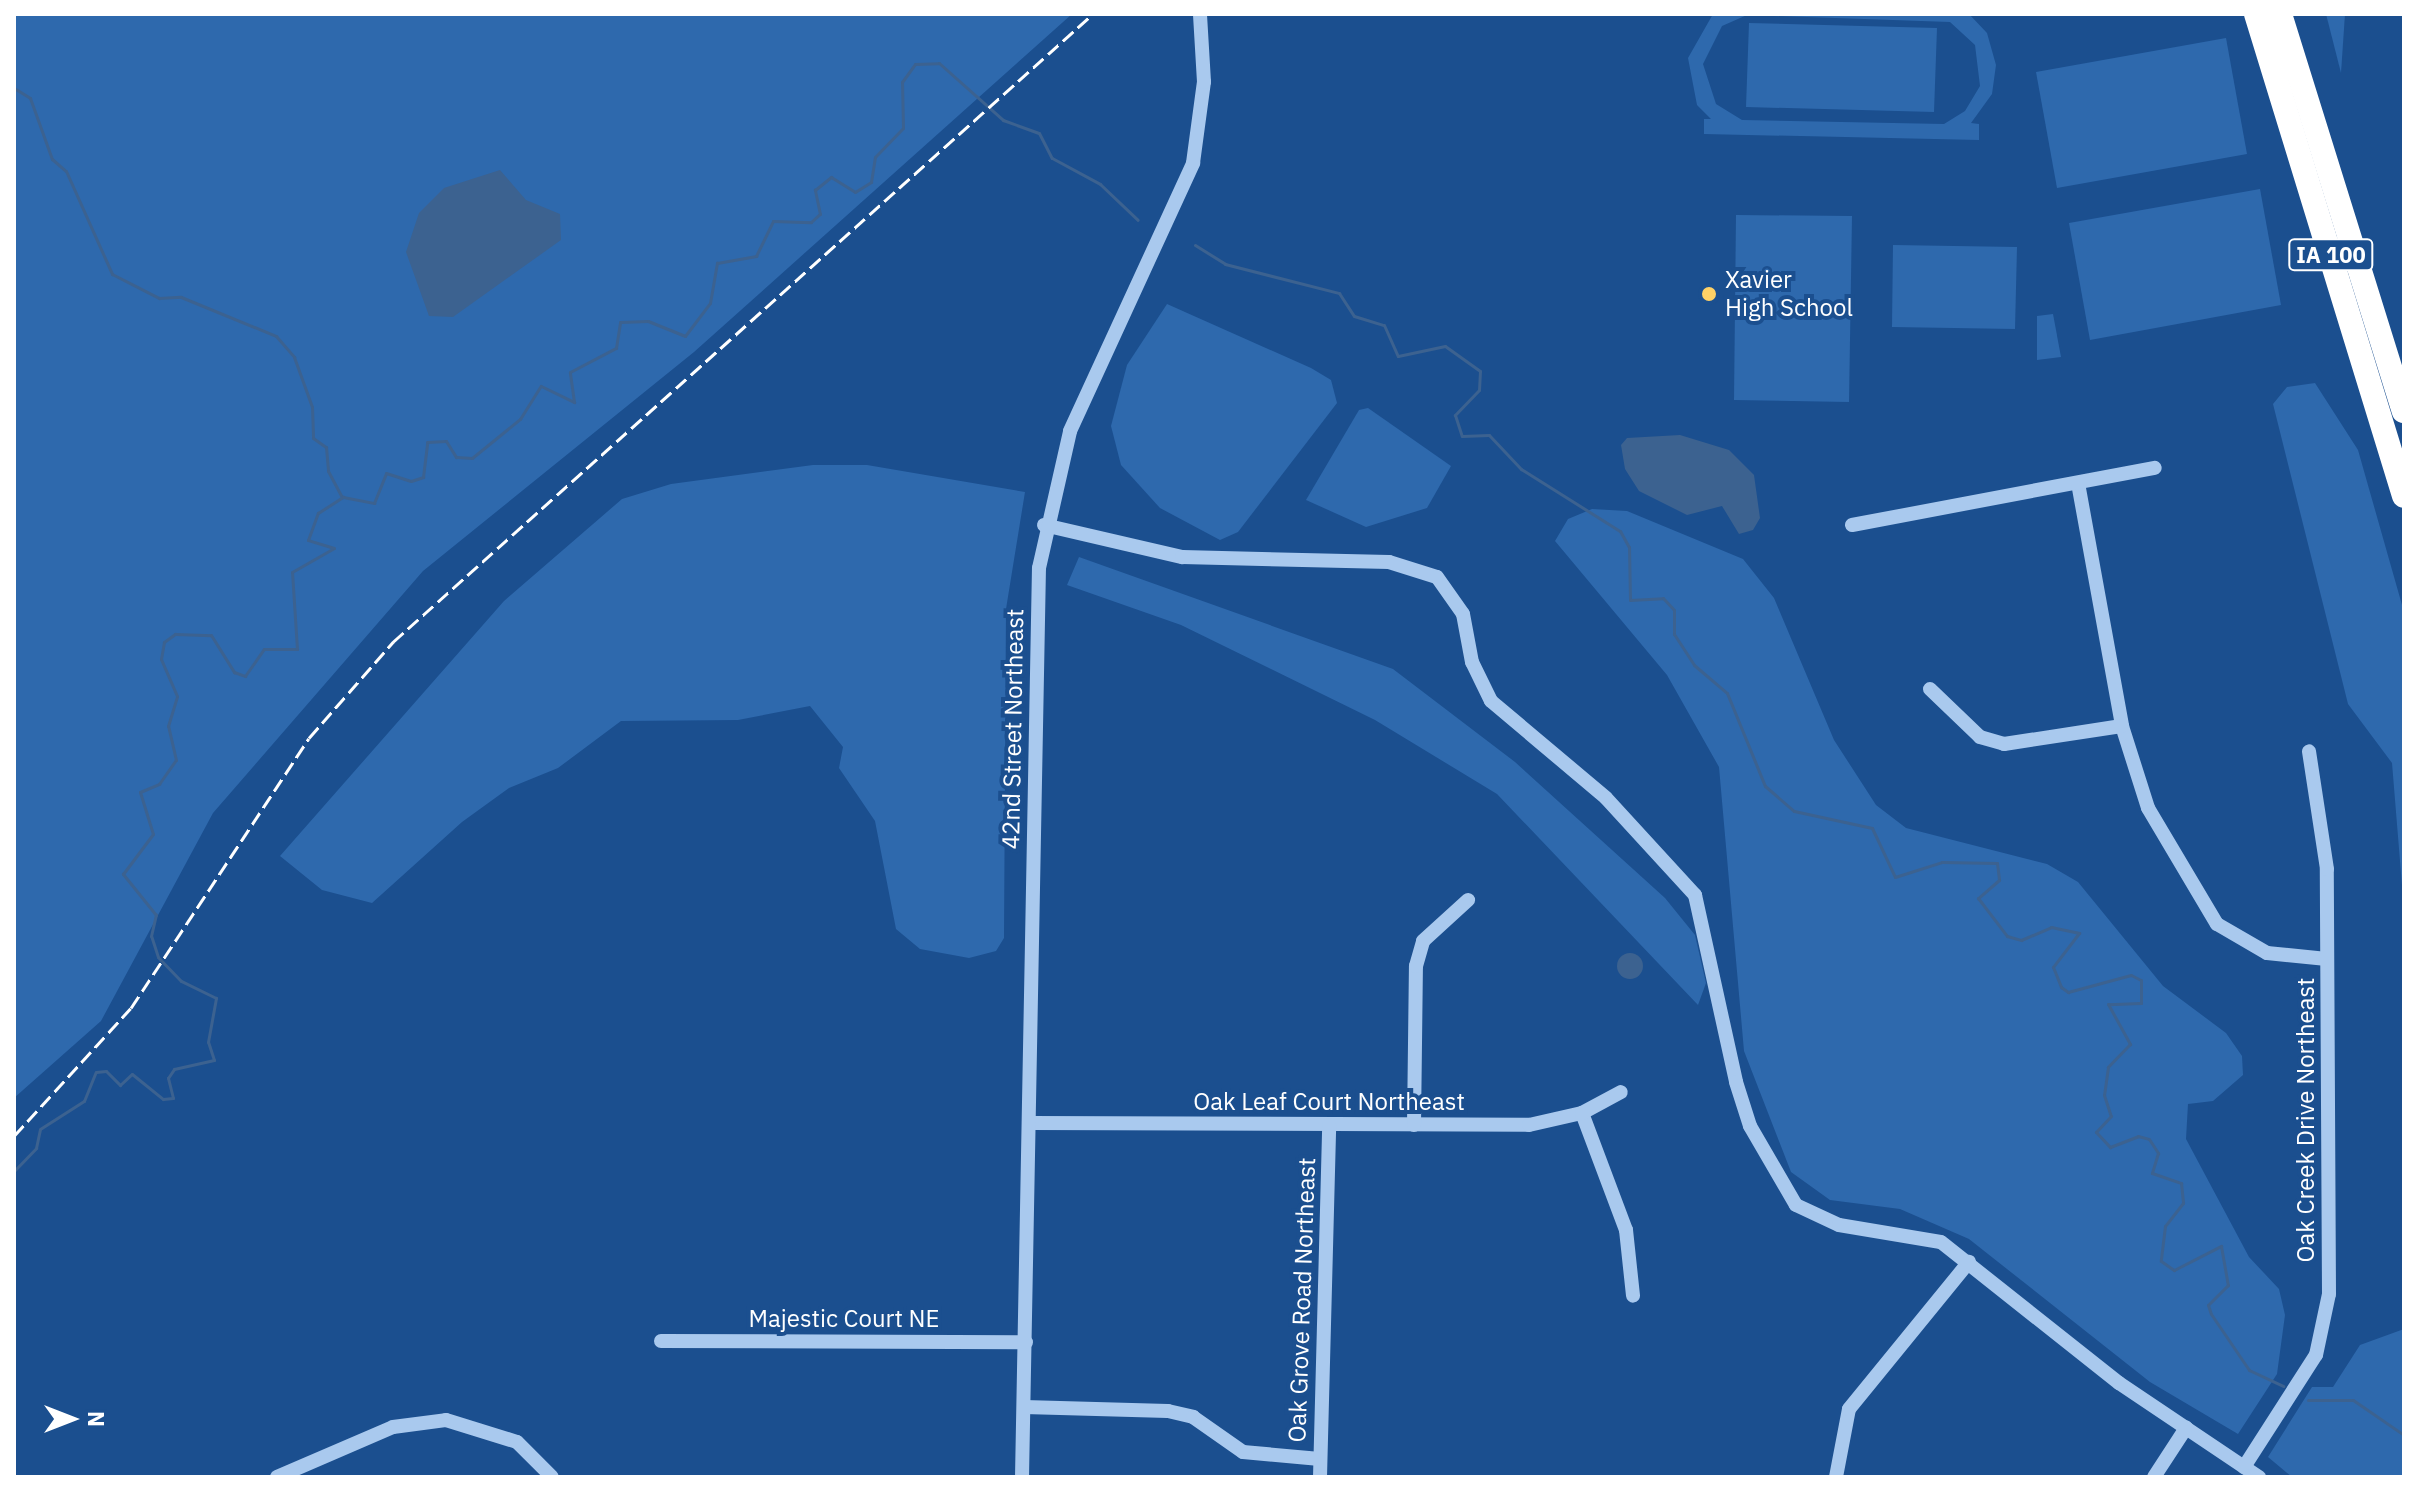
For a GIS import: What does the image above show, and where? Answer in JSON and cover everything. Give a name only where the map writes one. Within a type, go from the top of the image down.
[{"type":"highway","name":"IA 100","points":[[2256,14],[2404,496]]},
{"type":"highway","name":"IA 100","points":[[2280,14],[2404,411]]},
{"type":"street","name":"42nd Street Northeast","points":[[1022,1477],[1031,1123],[1033,729],[1044,525],[1070,431],[1193,163],[1204,82],[1200,14]]},
{"type":"street","points":[[1852,525],[2155,468]]},
{"type":"street","points":[[2078,483],[2122,726],[2148,808],[2217,924],[2267,953],[2327,959]]},
{"type":"street","points":[[1044,525],[1182,557],[1389,562],[1437,577],[1463,614],[1472,662],[1491,701],[1606,798],[1695,895],[1736,1082],[1784,1190],[1822,1220],[1925,1236],[1969,1262],[2186,1428],[2259,1477]]},
{"type":"street","points":[[1930,689],[1980,737],[2004,744],[2122,726]]},
{"type":"street","name":"Oak Creek Drive Northeast","points":[[2244,1467],[2301,1382],[2325,1324],[2325,839],[2309,751]]},
{"type":"street","points":[[1414,1125],[1416,966],[1423,941],[1468,900]]},
{"type":"street","name":"Oak Leaf Court Northeast","points":[[1031,1123],[1529,1125],[1582,1113],[1621,1092]]},
{"type":"street","points":[[1582,1113],[1626,1230],[1633,1296]]},
{"type":"street","name":"Oak Grove Road Northeast","points":[[1320,1477],[1329,1125]]},
{"type":"street","points":[[1836,1477],[1849,1409],[1969,1262]]},
{"type":"street","name":"Majestic Court NE","points":[[661,1341],[1026,1342]]},
{"type":"street","points":[[1024,1407],[1168,1411],[1193,1417],[1243,1452],[1320,1459]]},
{"type":"street","points":[[277,1477],[393,1427],[446,1420],[517,1442],[552,1477]]},
{"type":"street","points":[[2154,1477],[2186,1428]]},
{"type":"shaded area","points":[[14,14],[1072,14],[694,352],[423,571],[213,813],[101,1021],[14,1098]]},
{"type":"shaded area","points":[[1713,14],[1969,14],[1987,33],[1996,65],[1992,94],[1971,123],[1979,124],[1979,140],[1704,134],[1704,119],[1711,119],[1697,105],[1688,58]],"holes":[[[1747,15],[1950,22],[1975,45],[1980,86],[1965,111],[1944,124],[1742,120],[1716,104],[1703,64],[1722,26]]]},
{"type":"shaded area","points":[[2326,14],[2345,14],[2341,73]]},
{"type":"shaded area","points":[[1749,23],[1937,28],[1934,112],[1746,107]]},
{"type":"shaded area","points":[[2226,38],[2247,154],[2057,188],[2036,72]]},
{"type":"shaded area","points":[[500,170],[526,200],[560,214],[561,240],[453,317],[429,316],[406,252],[419,213],[444,188]]},
{"type":"shaded area","points":[[2260,189],[2281,305],[2090,340],[2069,223]]},
{"type":"shaded area","points":[[1736,215],[1852,216],[1849,402],[1734,400]]},
{"type":"shaded area","points":[[1893,245],[2017,247],[2015,329],[1892,327]]},
{"type":"shaded area","points":[[1167,304],[1311,368],[1331,380],[1337,403],[1238,532],[1220,540],[1160,508],[1121,465],[1111,426],[1127,365]]},
{"type":"shaded area","points":[[2053,314],[2061,357],[2037,360],[2037,316]]},
{"type":"shaded area","points":[[2315,383],[2358,450],[2404,612],[2404,910],[2392,763],[2348,704],[2273,404],[2287,387]]},
{"type":"shaded area","points":[[1368,408],[1451,466],[1427,508],[1366,527],[1306,500],[1359,410]]},
{"type":"shaded area","points":[[1680,435],[1729,450],[1754,475],[1760,518],[1753,530],[1739,534],[1722,506],[1687,515],[1639,491],[1625,469],[1621,445],[1627,438]]},
{"type":"shaded area","points":[[813,465],[867,465],[1025,492],[1006,609],[1004,938],[996,951],[969,958],[920,949],[896,929],[875,821],[839,768],[843,747],[810,706],[738,720],[621,721],[558,768],[509,788],[462,822],[372,903],[322,890],[280,856],[504,601],[622,499],[671,484]]},
{"type":"shaded area","points":[[1592,509],[1627,511],[1743,559],[1774,598],[1834,740],[1876,805],[1906,828],[2047,864],[2078,882],[2163,986],[2226,1033],[2242,1056],[2243,1075],[2213,1101],[2188,1104],[2186,1139],[2249,1257],[2279,1289],[2285,1315],[2277,1374],[2238,1434],[2150,1382],[1969,1239],[1900,1209],[1830,1200],[1791,1172],[1744,1051],[1719,767],[1667,675],[1555,541],[1568,519]]},
{"type":"shaded area","points":[[1079,557],[1393,669],[1515,762],[1665,898],[1695,935],[1706,983],[1698,1005],[1497,794],[1375,720],[1181,625],[1067,585]]},
{"type":"shaded area","points":[[1630,953],[1639,957],[1643,966],[1639,975],[1630,979],[1621,975],[1617,966],[1621,957]]},
{"type":"shaded area","points":[[2404,1329],[2404,1477],[2292,1477],[2268,1457],[2312,1387],[2333,1387],[2360,1345]]},
{"type":"waterway","points":[[14,1171],[36,1148],[40,1129],[84,1101],[96,1072],[106,1071],[120,1085],[132,1074],[163,1099],[173,1098],[168,1078],[174,1069],[214,1060],[208,1042],[216,998],[181,981],[158,957],[151,936],[156,915],[123,874],[153,834],[140,792],[159,784],[176,760],[168,726],[177,696],[161,659],[164,642],[175,634],[211,635],[234,672],[245,676],[264,649],[297,649],[292,572],[334,548],[308,540],[318,513],[343,497],[374,503],[386,473],[411,481],[423,477],[427,442],[446,441],[456,457],[472,458],[520,419],[541,386],[574,402],[570,372],[616,348],[620,322],[648,321],[685,336],[710,303],[717,263],[756,256],[773,221],[811,222],[820,214],[815,190],[831,177],[855,192],[871,182],[875,157],[903,128],[902,82],[915,64],[939,63],[1003,120],[1039,133],[1052,158],[1100,184],[1138,220]]},
{"type":"waterway","points":[[14,88],[30,98],[52,159],[66,171],[112,274],[159,298],[181,297],[276,336],[294,357],[312,407],[313,438],[326,447],[328,471],[342,497]]},
{"type":"waterway","points":[[1195,245],[1225,264],[1339,293],[1354,316],[1384,325],[1398,356],[1445,346],[1480,371],[1479,390],[1455,415],[1462,436],[1489,435],[1521,469],[1620,531],[1629,547],[1630,600],[1663,598],[1674,610],[1674,634],[1694,665],[1727,693],[1765,786],[1794,811],[1872,828],[1895,877],[1942,862],[1997,863],[1999,880],[1978,898],[2007,936],[2021,940],[2051,927],[2079,933],[2053,967],[2061,987],[2068,992],[2131,975],[2141,980],[2141,1003],[2108,1004],[2130,1044],[2108,1067],[2104,1095],[2111,1116],[2096,1132],[2110,1147],[2138,1136],[2149,1139],[2158,1153],[2152,1173],[2181,1183],[2183,1203],[2165,1226],[2161,1261],[2174,1270],[2221,1246],[2228,1285],[2208,1305],[2211,1314],[2249,1370],[2283,1386]]},
{"type":"waterway","points":[[2308,1400],[2353,1400],[2404,1435]]},
{"type":"railway","points":[[14,1136],[131,1008],[309,738],[393,642],[1093,14]]},
{"type":"place","name":"Xavier High School","points":[[1709,294]]}]
